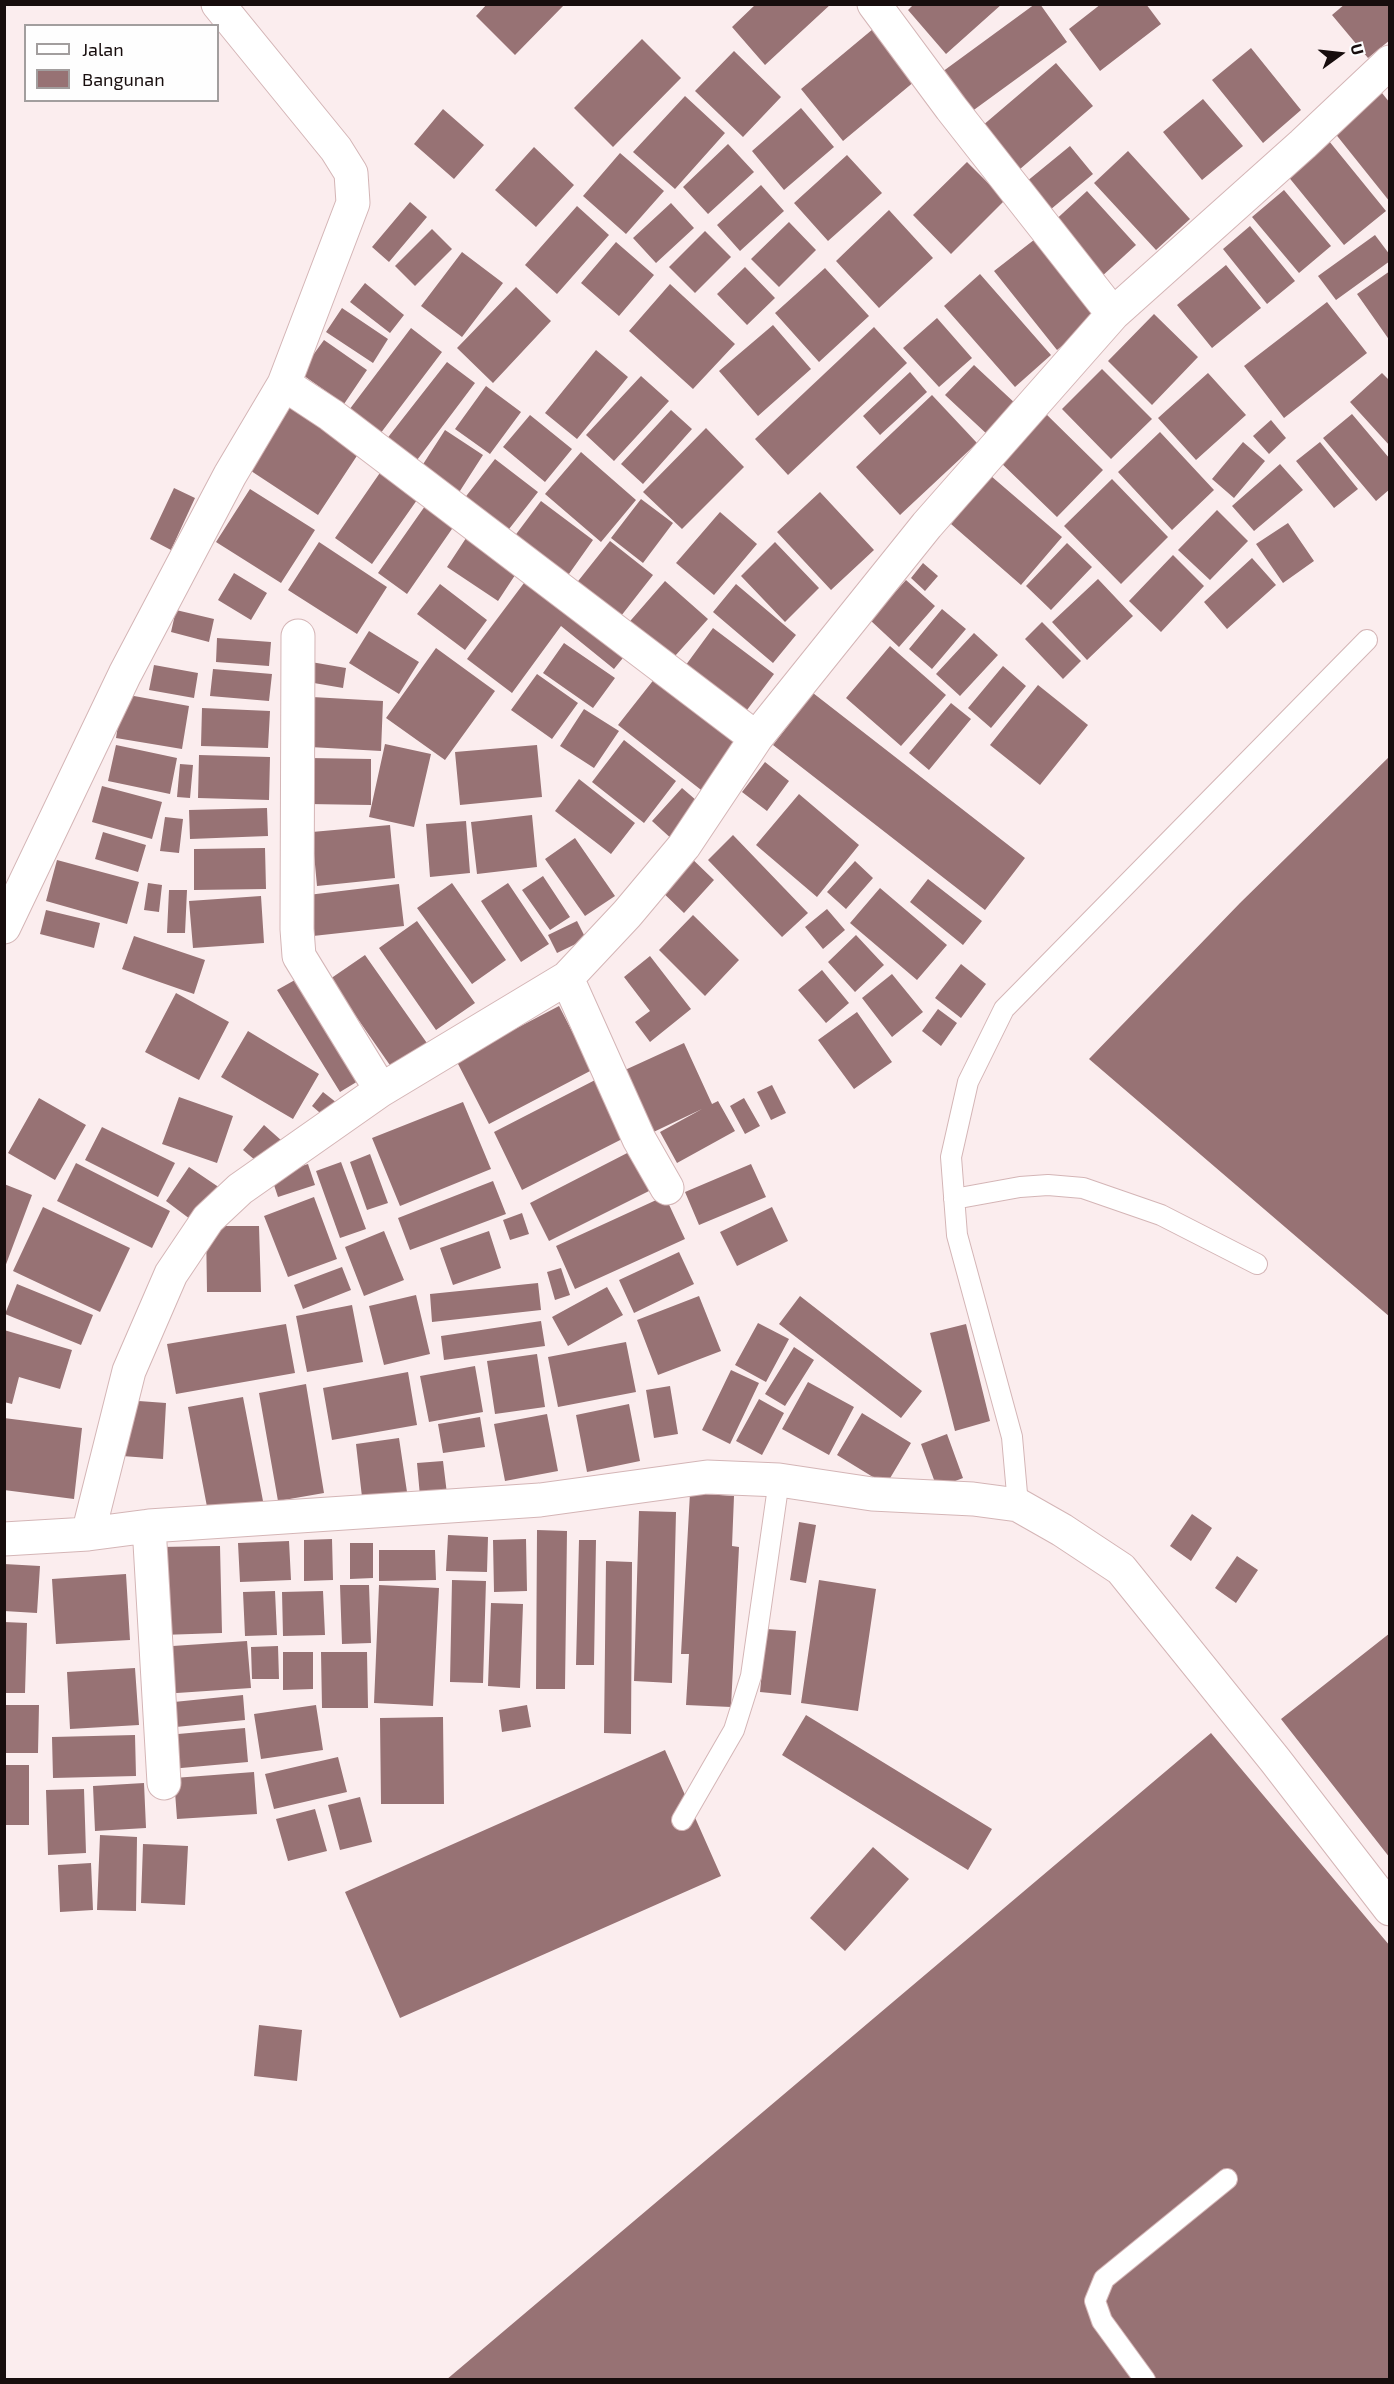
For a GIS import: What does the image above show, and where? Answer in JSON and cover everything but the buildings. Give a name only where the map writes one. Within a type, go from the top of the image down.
[{"type":"street","points":[[4,927],[125,674],[230,476],[284,384],[353,203],[351,173],[336,149],[218,4]]},
{"type":"street","points":[[874,4],[951,108],[1113,314]]},
{"type":"street","points":[[88,1534],[129,1371],[171,1274],[208,1219],[240,1189],[381,1090],[567,978],[627,914],[684,846],[756,738],[927,525],[1113,314],[1304,144],[1389,62]]},
{"type":"street","points":[[284,384],[331,415],[756,738]]},
{"type":"street","points":[[298,636],[298,956],[381,1090]]},
{"type":"street","points":[[567,978],[639,1139],[667,1188]]},
{"type":"street","points":[[4,1539],[88,1534],[149,1526],[540,1500],[707,1477],[779,1480],[872,1494],[973,1499],[1018,1505],[1062,1530],[1120,1569],[1275,1761],[1389,1909]]},
{"type":"street","points":[[149,1526],[164,1783]]},
{"type":"lane","points":[[1018,1505],[1012,1437],[957,1235],[951,1157],[968,1082],[1004,1009],[1367,640]]},
{"type":"lane","points":[[954,1199],[1020,1187],[1048,1185],[1083,1188],[1161,1215],[1257,1264]]},
{"type":"lane","points":[[682,1820],[734,1730],[751,1676],[779,1480]]},
{"type":"lane","points":[[1144,2379],[1102,2321],[1095,2301],[1104,2279],[1227,2179]]}]
